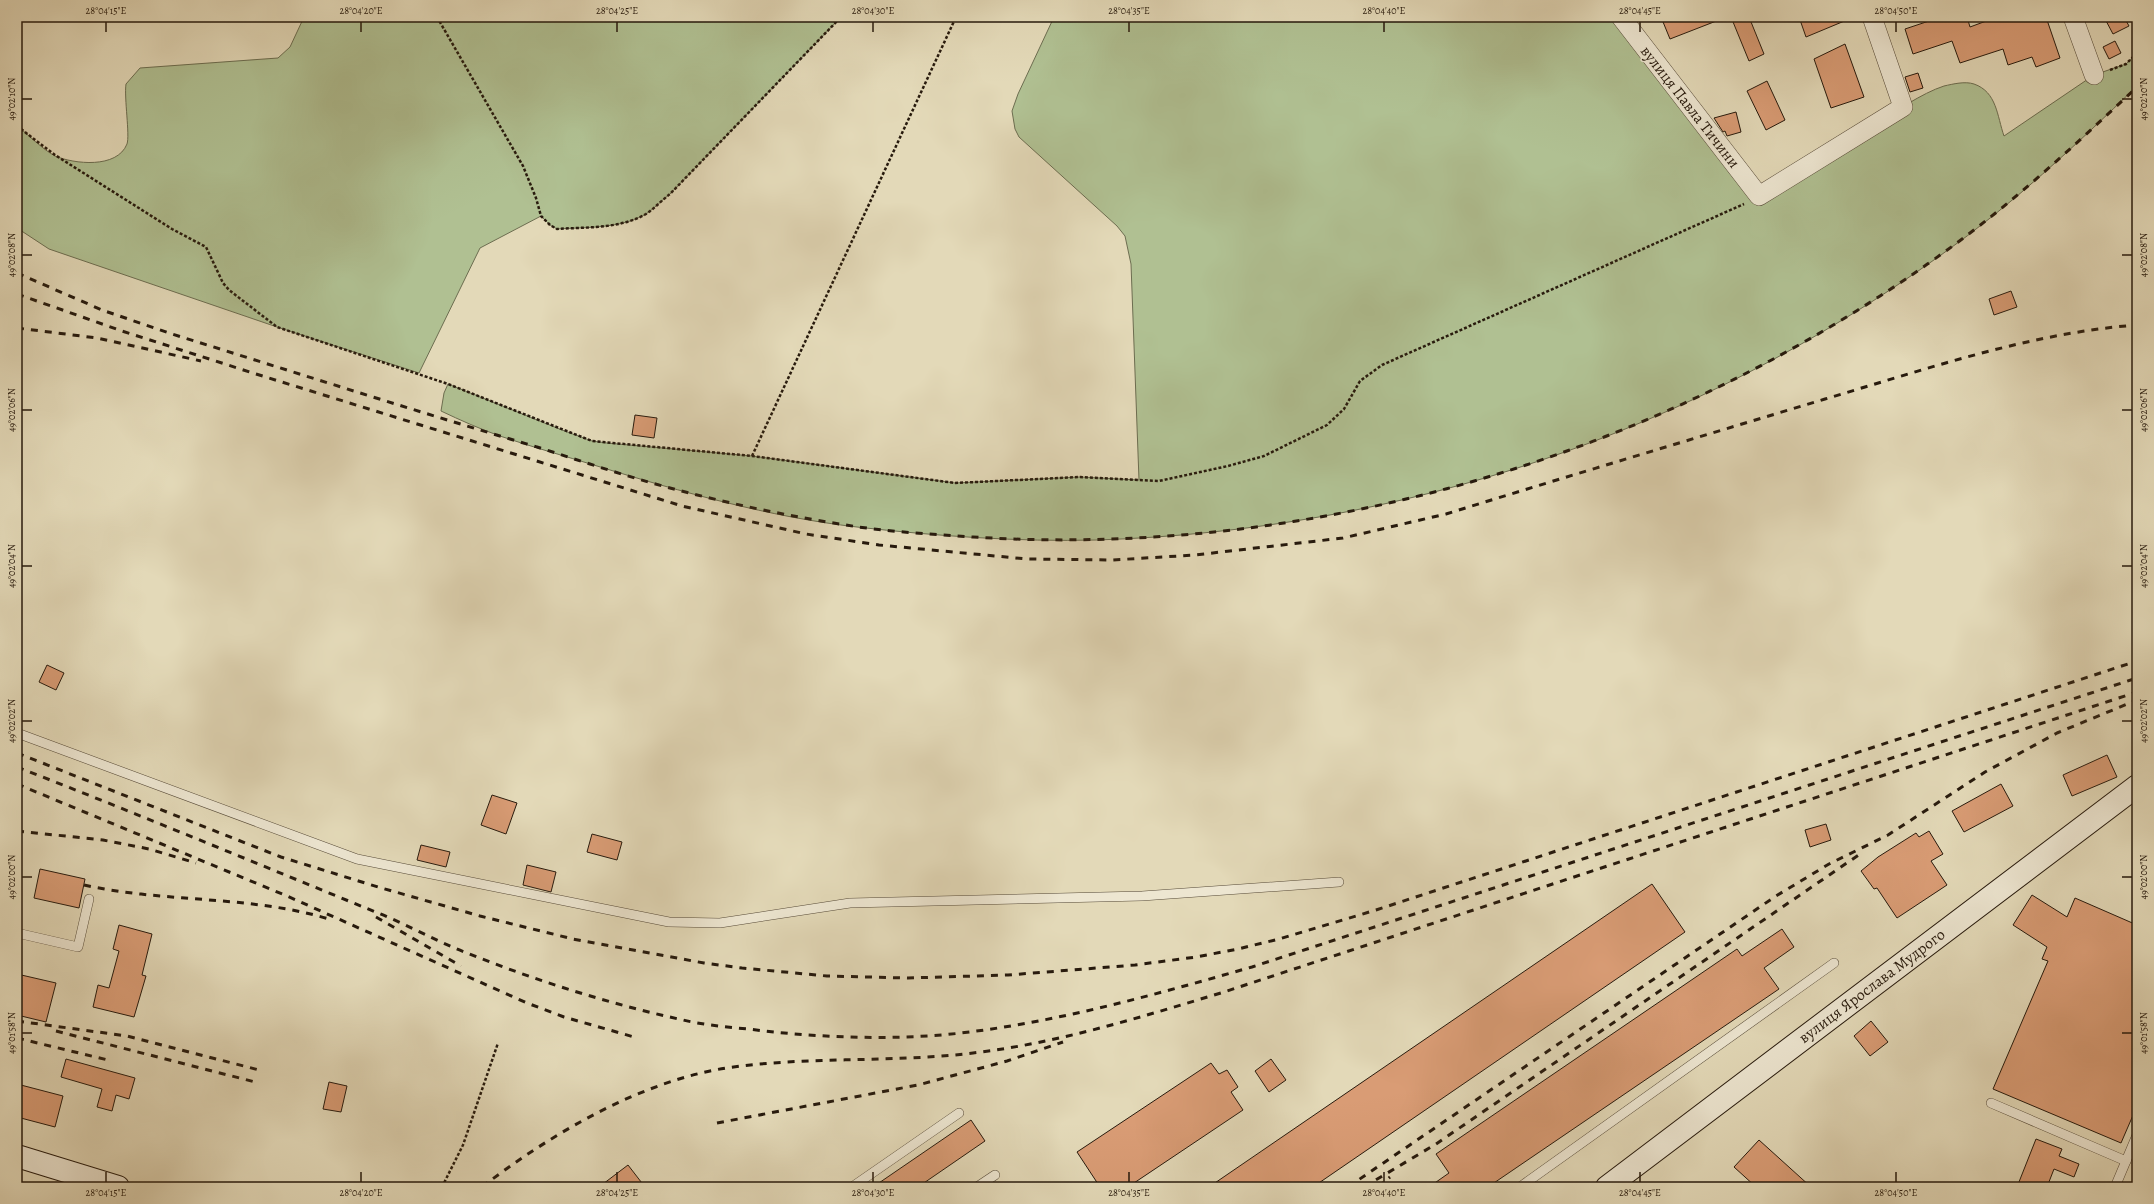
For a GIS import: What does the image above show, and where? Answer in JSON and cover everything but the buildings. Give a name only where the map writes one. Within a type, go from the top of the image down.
[{"type":"street","name":"вулиця Павла Тичини","points":[[1621,17],[1759,196]]},
{"type":"street","points":[[1759,196],[1903,107],[1872,17]]},
{"type":"street","points":[[2073,17],[2094,75]]},
{"type":"street","name":"вулиця Ярослава Мудрого","points":[[1607,1187],[2137,786]]},
{"type":"street","points":[[17,1156],[118,1187]]},
{"type":"lane","points":[[17,733],[357,859],[669,922],[720,923],[850,903],[1142,896],[1339,882]]},
{"type":"lane","points":[[17,933],[78,947],[89,899]]},
{"type":"lane","points":[[1520,1187],[1834,963]]},
{"type":"lane","points":[[1991,1103],[2126,1161]]},
{"type":"lane","points":[[852,1187],[959,1113]]},
{"type":"lane","points":[[2115,1187],[2137,1136]]},
{"type":"lane","points":[[977,1187],[996,1175]]},
{"type":"path","points":[[437,17],[523,166],[536,198],[541,216],[550,226],[556,229],[611,225],[636,218],[646,213],[670,194],[841,17]]},
{"type":"path","points":[[752,456],[956,17]]},
{"type":"path","points":[[2094,75],[2126,64],[2137,52]]},
{"type":"path","points":[[17,126],[55,156],[172,229],[206,247],[223,284],[277,327],[448,384],[592,441],[752,456],[955,483],[1080,477],[1159,481],[1228,466],[1264,456],[1327,425],[1344,410],[1360,381],[1382,365],[1718,217],[1759,196]]},
{"type":"path","points":[[442,1187],[463,1145],[498,1043]]},
{"type":"green space","points":[[304,17],[841,17],[670,194],[646,214],[636,219],[614,225],[557,229],[550,225],[541,216],[480,248],[419,373],[277,327],[49,249],[17,228],[17,126],[45,150],[63,159],[94,162],[114,158],[122,152],[128,139],[126,84],[140,68],[278,58],[290,47]]},
{"type":"green space","points":[[1054,17],[1621,17],[1759,196],[1926,93],[1944,86],[1967,83],[1974,84],[1982,88],[1992,99],[2004,136],[2094,75],[2126,64],[2137,53],[2137,86],[2042,174],[1967,236],[1846,318],[1747,373],[1645,421],[1540,460],[1433,492],[1323,516],[1211,532],[1097,540],[977,538],[857,527],[791,517],[693,494],[536,448],[500,436],[441,411],[444,393],[448,384],[592,441],[752,456],[955,483],[1080,477],[1139,480],[1131,264],[1125,236],[1117,226],[1019,137],[1015,129],[1012,111],[1018,94]]},
{"type":"railway","points":[[17,273],[102,310],[172,334],[636,478],[692,494],[757,509],[802,518],[862,527],[973,537],[1102,539],[1230,530],[1358,510],[1482,479],[1604,437],[1722,385],[1835,324],[1943,253],[2019,194],[2137,87]]},
{"type":"railway","points":[[17,294],[122,331],[256,374],[682,506],[806,534],[879,545],[1027,559],[1113,560],[1195,555],[1343,538],[1446,514],[1588,470],[1979,354],[2057,336],[2097,329],[2137,325]]},
{"type":"railway","points":[[17,328],[97,338],[201,361]]},
{"type":"railway","points":[[17,753],[281,857],[480,916],[573,939],[704,963],[827,976],[908,978],[1008,975],[1135,965],[1196,957],[1279,939],[1376,910],[2137,661]]},
{"type":"railway","points":[[17,767],[378,913],[467,953],[520,973],[601,999],[656,1014],[723,1027],[820,1036],[918,1037],[982,1030],[1060,1017],[1137,999],[1252,967],[2137,678]]},
{"type":"railway","points":[[482,1187],[537,1148],[597,1113],[661,1085],[693,1075],[726,1068],[757,1064],[911,1058],[973,1053],[1037,1043],[1100,1028],[1224,992],[2137,692]]},
{"type":"railway","points":[[1348,1187],[1776,896],[1829,864],[1888,835],[1985,772],[2057,733],[2137,700]]},
{"type":"railway","points":[[17,784],[287,896],[527,1003],[564,1017],[634,1037]]},
{"type":"railway","points":[[17,831],[103,840],[149,849],[196,863]]},
{"type":"railway","points":[[1364,1187],[1436,1144],[1860,854]]},
{"type":"railway","points":[[84,885],[145,895],[238,902],[268,906],[299,911],[329,919]]},
{"type":"railway","points":[[376,917],[461,966]]},
{"type":"railway","points":[[17,1021],[127,1036],[263,1071]]},
{"type":"railway","points":[[56,1031],[259,1083]]},
{"type":"railway","points":[[17,1038],[112,1061]]},
{"type":"railway","points":[[717,1123],[918,1085],[1007,1061],[1063,1042]]},
{"type":"railway","points":[[1378,1187],[1390,1177]]}]
